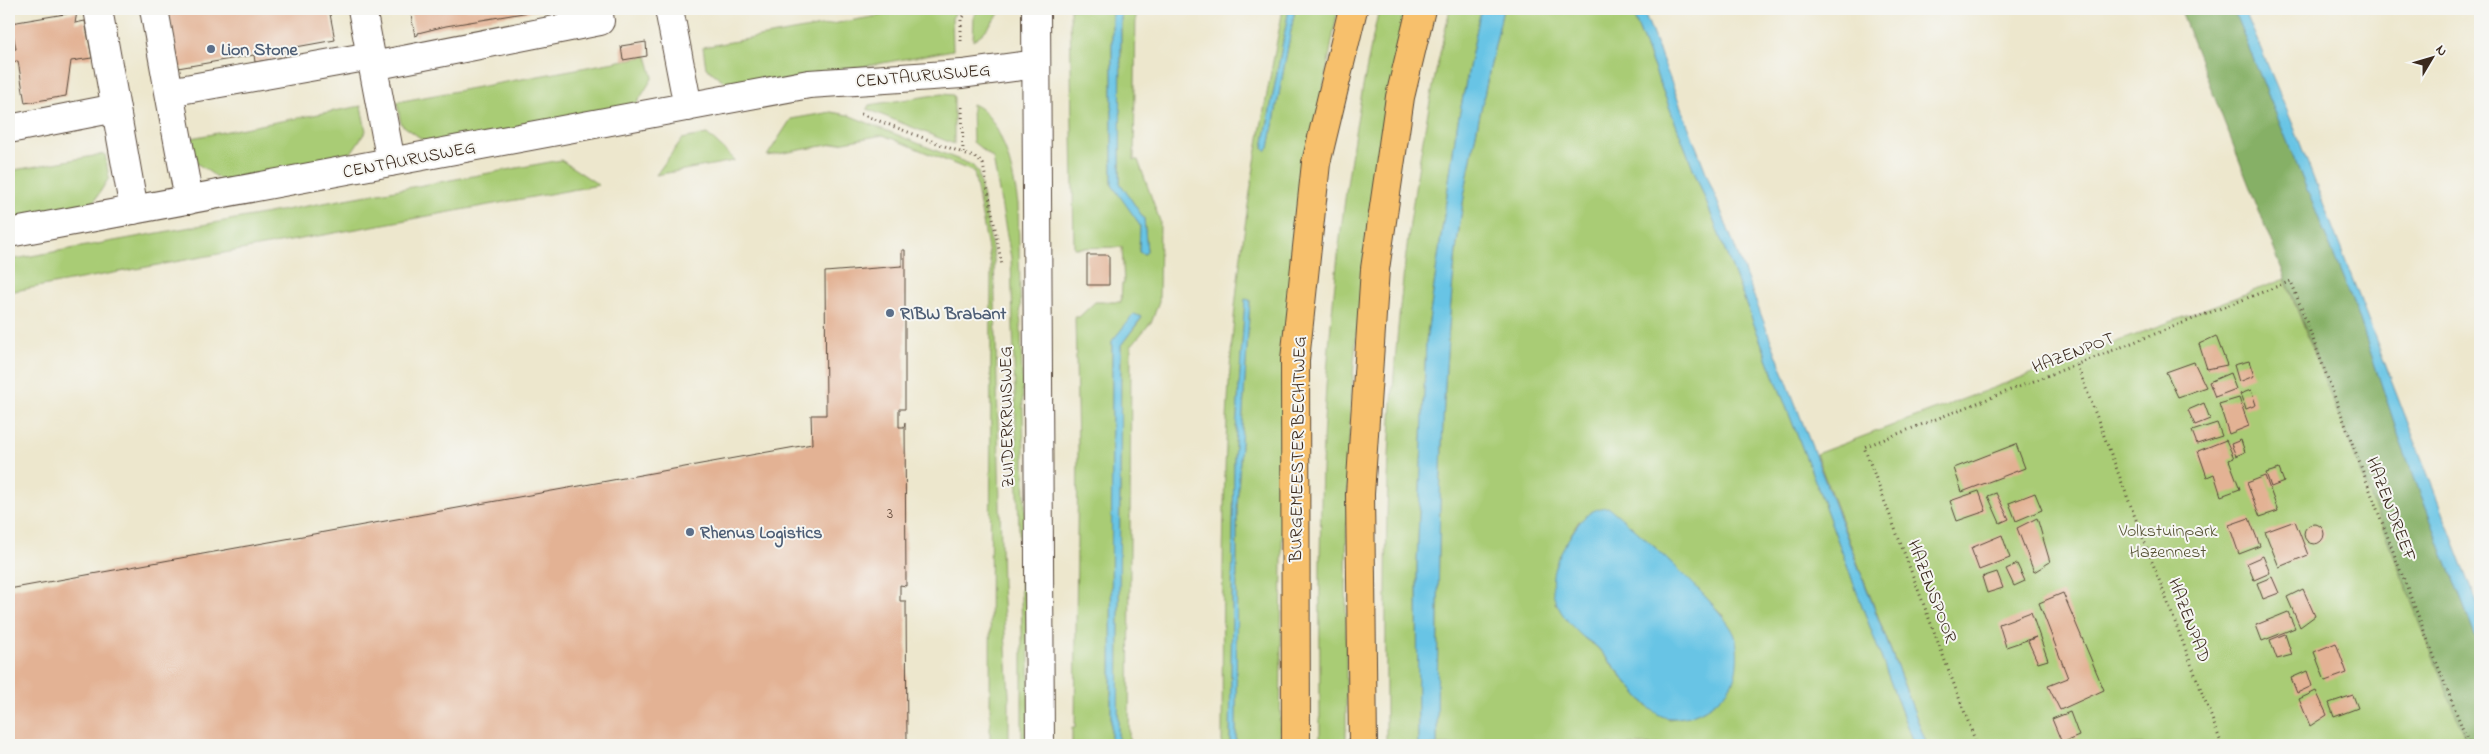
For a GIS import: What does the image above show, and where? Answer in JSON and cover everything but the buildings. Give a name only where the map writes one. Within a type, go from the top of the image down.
[{"type":"main road","name":"BURGEMEESTER BECHTWEG","points":[[1296,745],[1295,360],[1316,163],[1353,9]]},
{"type":"main road","points":[[1363,745],[1360,494],[1375,269],[1400,97],[1421,9]]},
{"type":"street","points":[[98,9],[134,210]]},
{"type":"street","points":[[154,9],[189,200]]},
{"type":"street","points":[[362,9],[391,162]]},
{"type":"street","points":[[169,92],[372,61],[600,21],[598,9]]},
{"type":"street","points":[[669,9],[688,107]]},
{"type":"street","name":"ZUIDERKRUISWEG","points":[[1036,9],[1040,745]]},
{"type":"street","name":"CENTAURUSWEG","points":[[9,233],[809,84],[962,74],[1036,64]]},
{"type":"street","points":[[9,129],[116,108]]},
{"type":"path","points":[[962,74],[963,154],[974,156],[983,164],[987,174],[1003,275]]},
{"type":"path","name":"CENTAURUSWEG","points":[[856,112],[963,154]]},
{"type":"path","name":"HAZENPOT","points":[[1864,447],[2292,281]]},
{"type":"path","name":"HAZENDREEF","points":[[2292,281],[2399,567],[2469,745]]},
{"type":"path","name":"HAZENPAD","points":[[2077,365],[2222,745]]},
{"type":"path","name":"HAZENSPOOR","points":[[1864,447],[1977,745]]},
{"type":"green space","points":[[886,9],[954,9],[957,11],[952,18],[953,50],[736,90],[706,68],[703,47],[883,15]]},
{"type":"green space","points":[[979,9],[1003,9],[984,32],[973,41],[974,16]]},
{"type":"green space","points":[[1070,9],[1112,9],[1112,185],[1140,226],[1139,252],[1144,254],[1147,251],[1144,219],[1120,183],[1121,9],[1136,9],[1134,160],[1138,160],[1160,221],[1159,301],[1152,321],[1131,346],[1129,745],[1118,745],[1121,345],[1142,318],[1134,314],[1112,341],[1111,745],[1072,745],[1072,728],[1075,728],[1078,447],[1075,317],[1079,317],[1095,302],[1121,302],[1122,284],[1124,284],[1122,247],[1074,248]]},
{"type":"green space","points":[[1283,9],[1289,9],[1263,148],[1266,151],[1269,148],[1295,9],[1338,9],[1309,166],[1283,464],[1280,745],[1236,745],[1237,506],[1250,301],[1245,300],[1234,460],[1230,745],[1222,745],[1225,471],[1230,362],[1239,270],[1250,195]]},
{"type":"green space","points":[[1379,9],[1409,9],[1372,216],[1356,341],[1347,492],[1346,745],[1320,745],[1321,521],[1326,386],[1345,196],[1360,102]]},
{"type":"green space","points":[[1450,9],[1481,9],[1456,131],[1426,342],[1417,565],[1418,745],[1386,745],[1388,481],[1400,302],[1407,243],[1426,125]]},
{"type":"green space","points":[[1503,9],[1631,9],[1821,496],[1914,745],[1437,745],[1440,512],[1444,396],[1453,280],[1474,144]],"holes":[[[1579,521],[1654,546],[1724,616],[1705,709],[1688,716],[1669,719],[1647,706],[1597,647],[1583,637],[1555,603],[1570,536]]]},
{"type":"green space","points":[[2180,9],[2233,9],[2357,312],[2402,446],[2480,648],[2480,745],[2468,745]]},
{"type":"green space","points":[[647,56],[653,77],[634,108],[430,145],[401,124],[397,102]]},
{"type":"green space","points":[[942,94],[953,95],[954,98],[954,144],[867,109],[869,105]]},
{"type":"green space","points":[[972,104],[982,110],[999,133],[1010,163],[1018,204],[1031,745],[1022,745],[1022,631],[1011,258],[993,158],[973,142]]},
{"type":"green space","points":[[361,106],[366,131],[346,160],[224,182],[195,162],[191,138]]},
{"type":"green space","points":[[831,112],[848,115],[972,165],[978,172],[994,259],[1002,586],[1009,695],[1009,745],[990,745],[991,266],[974,172],[883,135],[767,156],[791,119]]},
{"type":"green space","points":[[707,134],[734,161],[656,175],[682,139]]},
{"type":"green space","points":[[105,154],[109,178],[91,206],[9,221],[9,171]]},
{"type":"green space","points":[[561,160],[599,185],[9,292],[9,260]]},
{"type":"green space","name":"Volkstuinpark Hazennest","points":[[2285,279],[2468,745],[1927,745],[1816,454]]},
{"type":"water","points":[[1112,9],[1121,9],[1120,183],[1144,219],[1147,251],[1145,254],[1139,252],[1140,226],[1112,185]]},
{"type":"water","points":[[1289,9],[1295,9],[1269,148],[1266,151],[1263,148]]},
{"type":"water","points":[[1481,9],[1503,9],[1467,178],[1453,280],[1444,396],[1442,454],[1437,745],[1418,745],[1417,565],[1426,342],[1456,131]]},
{"type":"water","points":[[1631,9],[1643,9],[1927,745],[1914,745],[1821,496]]},
{"type":"water","points":[[2233,9],[2244,9],[2293,125],[2480,610],[2480,648],[2402,446],[2357,312]]},
{"type":"water","points":[[1245,299],[1250,300],[1237,506],[1236,745],[1230,745],[1234,460]]},
{"type":"water","points":[[1134,314],[1142,317],[1121,345],[1118,745],[1111,745],[1112,341]]},
{"type":"water","points":[[1608,507],[1657,549],[1698,589],[1715,607],[1735,636],[1737,659],[1733,681],[1722,696],[1697,713],[1679,718],[1664,717],[1658,714],[1643,701],[1598,648],[1570,624],[1555,600],[1553,576],[1562,550],[1574,530],[1586,516],[1591,512]]},
{"type":"place","name":"Lion Stone","points":[[211,49]]},
{"type":"place","name":"RIBW Brabant","points":[[890,313]]},
{"type":"place","name":"Rhenus Logistics","points":[[690,532]]}]
